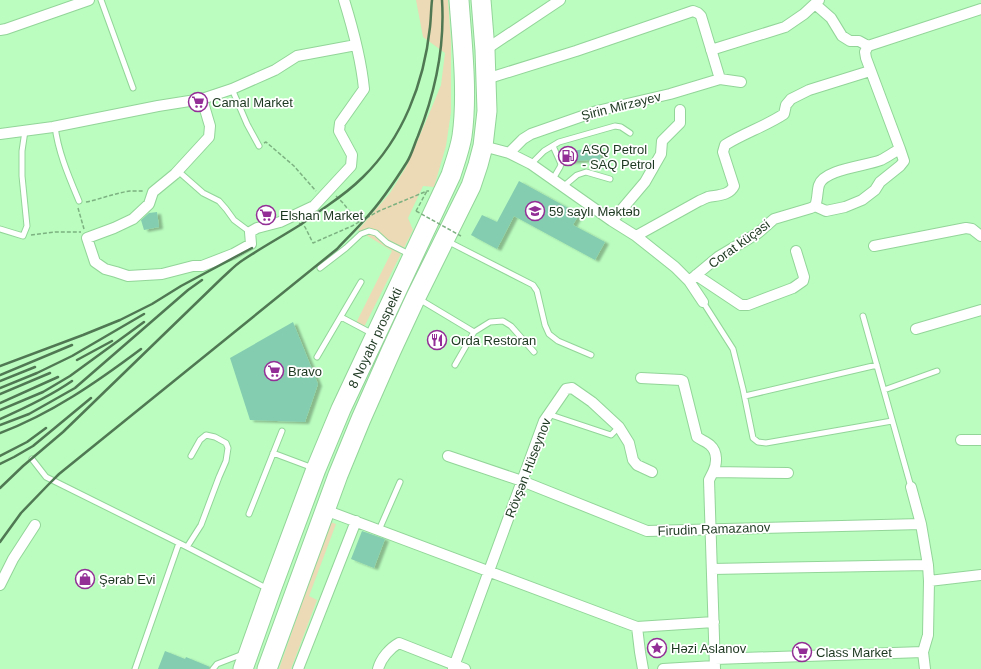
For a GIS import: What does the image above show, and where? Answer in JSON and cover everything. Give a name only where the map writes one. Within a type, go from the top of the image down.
[{"type":"highway","name":"8 Noyabr prospekti","points":[[243,669],[316,469],[341,409],[413,256],[434,194],[451,175],[462,136],[464,108],[463,55],[459,0]]},
{"type":"highway","name":"8 Noyabr prospekti","points":[[267,669],[325,510],[361,419],[416,297],[453,238],[478,165],[483,146],[487,111],[485,50],[481,0]]},
{"type":"highway","points":[[304,502],[325,510]]},
{"type":"street","points":[[0,30],[89,0]]},
{"type":"street","points":[[202,99],[210,126],[209,137],[178,171],[153,192],[149,204],[133,219],[87,238],[96,262],[105,269],[128,276],[162,274],[193,266],[202,266],[233,254],[251,244],[250,232],[257,228],[280,222],[314,206],[330,190],[351,166],[352,155],[339,131],[340,123],[364,89],[362,70],[344,0]]},
{"type":"street","points":[[485,50],[560,0]]},
{"type":"street","points":[[711,50],[786,27],[817,2],[831,18],[842,36],[850,41],[859,41],[868,46],[981,9]]},
{"type":"street","points":[[486,79],[576,51],[693,11],[701,16],[720,79]]},
{"type":"street","points":[[0,134],[55,126],[202,99],[232,89],[274,70],[297,56],[356,45]]},
{"type":"street","name":"Corat küçəsi","points":[[693,278],[718,257],[758,233],[774,218],[815,206],[826,211],[845,207],[862,200],[875,190],[880,182],[904,161],[870,71],[865,52],[868,46]]},
{"type":"street","points":[[636,236],[698,201],[732,191],[734,186],[723,152],[725,145],[784,114],[786,105],[791,99],[809,90],[870,71]]},
{"type":"street","name":"Şirin Mirzəyev","points":[[509,153],[523,139],[531,134],[597,110],[670,94],[720,79],[741,82]]},
{"type":"street","points":[[612,221],[645,182],[661,154],[662,141],[680,123],[680,110]]},
{"type":"street","points":[[483,146],[509,153],[531,164],[612,221],[636,236],[675,267],[741,305],[748,305],[793,288],[803,281],[804,277],[796,251]]},
{"type":"street","points":[[815,206],[819,184],[824,178],[840,170],[881,160],[900,149]]},
{"type":"street","points":[[874,246],[966,228],[972,229],[981,236]]},
{"type":"street","points":[[693,278],[703,302]]},
{"type":"street","points":[[916,329],[981,310]]},
{"type":"street","points":[[641,378],[681,380],[683,382],[697,437],[710,444],[714,450],[716,458],[715,468],[709,480],[715,665]]},
{"type":"street","name":"Rövşən Hüseynov","points":[[454,667],[544,421],[566,389],[572,388],[592,402],[619,427],[629,443],[633,460],[637,465],[652,472]]},
{"type":"street","points":[[961,440],[981,440]]},
{"type":"street","name":"Firudin Ramazanov","points":[[448,456],[522,481],[647,531],[921,524]]},
{"type":"street","points":[[713,472],[788,473]]},
{"type":"street","points":[[911,487],[921,524],[928,565],[928,635],[923,652],[925,669]]},
{"type":"street","points":[[325,510],[637,627],[714,622]]},
{"type":"street","points":[[298,669],[356,521]]},
{"type":"street","points":[[0,585],[13,559],[35,525]]},
{"type":"street","points":[[712,569],[928,565]]},
{"type":"street","points":[[929,581],[981,575]]},
{"type":"street","points":[[637,627],[643,669]]},
{"type":"street","points":[[378,669],[380,663],[393,646],[400,643],[454,667],[465,669]]},
{"type":"street","points":[[663,669],[923,652]]},
{"type":"lane","points":[[101,0],[133,88]]},
{"type":"lane","points":[[232,89],[244,119],[259,146]]},
{"type":"lane","points":[[55,126],[61,155],[79,201]]},
{"type":"lane","points":[[531,164],[544,151],[559,142],[615,126],[621,127],[630,133]]},
{"type":"lane","points":[[0,229],[23,236],[28,226],[22,176],[22,151],[25,130]]},
{"type":"lane","points":[[553,179],[561,164],[554,146]]},
{"type":"lane","points":[[178,171],[203,193],[219,201],[234,220],[250,232]]},
{"type":"lane","points":[[564,186],[576,175],[586,172],[610,179]]},
{"type":"lane","points":[[320,268],[346,248],[361,234],[369,231],[376,233],[387,243],[413,256]]},
{"type":"lane","points":[[453,238],[533,285],[538,291],[545,325],[549,334],[558,341],[591,355]]},
{"type":"lane","points":[[317,357],[361,282]]},
{"type":"lane","points":[[416,297],[474,332]]},
{"type":"lane","points":[[703,302],[733,349],[745,396],[753,438],[758,442],[766,443],[892,421]]},
{"type":"lane","points":[[863,316],[911,487]]},
{"type":"lane","points":[[340,317],[376,335]]},
{"type":"lane","points":[[455,365],[474,332],[490,322],[504,322],[511,326],[534,352]]},
{"type":"lane","points":[[745,396],[877,365]]},
{"type":"lane","points":[[884,390],[937,371]]},
{"type":"lane","points":[[548,414],[611,436],[619,427]]},
{"type":"lane","points":[[248,514],[282,431]]},
{"type":"lane","points":[[187,547],[201,525],[226,461],[228,448],[226,443],[215,437],[206,435],[200,440],[192,456]]},
{"type":"lane","points":[[273,453],[316,469]]},
{"type":"lane","points":[[32,460],[46,477],[271,590]]},
{"type":"lane","points":[[379,530],[400,482]]},
{"type":"lane","points":[[135,669],[179,543]]},
{"type":"lane","points":[[213,669],[217,664],[249,651]]},
{"type":"path","points":[[259,146],[266,142],[294,166],[317,192],[330,190],[359,223]]},
{"type":"path","points":[[23,236],[69,231],[84,232],[84,226],[77,203],[79,201],[84,202],[97,200],[130,191],[153,192]]},
{"type":"path","points":[[434,194],[416,211],[453,238]]},
{"type":"path","points":[[294,216],[298,222],[305,227],[313,243],[359,223],[379,211],[434,194]]},
{"type":"shaded area","points":[[416,0],[448,0],[451,42],[451,112],[446,146],[434,187],[423,186],[408,218],[413,230],[364,327],[356,323],[392,251],[358,230],[390,193],[406,167],[441,85],[445,53],[423,37]]},
{"type":"shaded area","points":[[330,522],[336,524],[309,596],[317,600],[291,669],[279,669]]},
{"type":"building","points":[[599,144],[601,166],[590,167],[589,160],[565,162],[561,155],[561,152],[587,149],[587,145]]},
{"type":"building","points":[[519,181],[579,214],[573,225],[605,242],[595,260],[514,216],[497,249],[471,235],[482,215],[497,222]]},
{"type":"building","points":[[157,212],[159,227],[144,230],[141,220],[149,213]]},
{"type":"building","name":"Bravo","points":[[293,322],[318,384],[305,422],[250,420],[230,358]]},
{"type":"building","points":[[362,531],[385,539],[374,568],[351,559]]},
{"type":"building","points":[[165,651],[185,659],[186,657],[210,667],[209,669],[158,669]]},
{"type":"railway","points":[[0,488],[63,432],[235,266],[300,225],[337,199],[359,181],[377,162],[390,145],[400,127],[417,89],[427,48],[432,0]]},
{"type":"railway","points":[[0,542],[21,513],[59,474],[337,249],[377,205],[409,159],[424,120],[438,70],[443,18],[442,0]]},
{"type":"railway","points":[[0,366],[120,320],[152,304],[181,286],[252,248]]},
{"type":"railway","points":[[0,425],[29,414],[75,388],[188,290],[202,280]]},
{"type":"railway","points":[[0,388],[37,373],[72,356],[144,314]]},
{"type":"railway","points":[[0,410],[43,392],[70,376],[144,322]]},
{"type":"railway","points":[[77,360],[112,341]]},
{"type":"railway","points":[[0,375],[72,345]]},
{"type":"railway","points":[[0,433],[55,407],[108,373],[141,349]]},
{"type":"railway","points":[[0,381],[35,367]]},
{"type":"railway","points":[[0,394],[50,373]]},
{"type":"railway","points":[[0,403],[58,377]]},
{"type":"railway","points":[[0,419],[46,397],[72,381]]},
{"type":"railway","points":[[0,464],[33,446],[91,398]]},
{"type":"railway","points":[[0,456],[27,442],[46,428]]},
{"type":"place","name":"Camal Market","points":[[198,102]]},
{"type":"place","name":"ASQ Petrol - SAQ Petrol","points":[[568,156]]},
{"type":"place","name":"59 saylı Məktəb","points":[[535,211]]},
{"type":"place","name":"Elshan Market","points":[[266,215]]},
{"type":"place","name":"Orda Restoran","points":[[437,340]]},
{"type":"place","name":"Bravo","points":[[274,371]]},
{"type":"place","name":"Şərab Evi","points":[[85,579]]},
{"type":"place","name":"Həzi Aslanov","points":[[657,648]]},
{"type":"place","name":"Class Market","points":[[802,652]]}]
